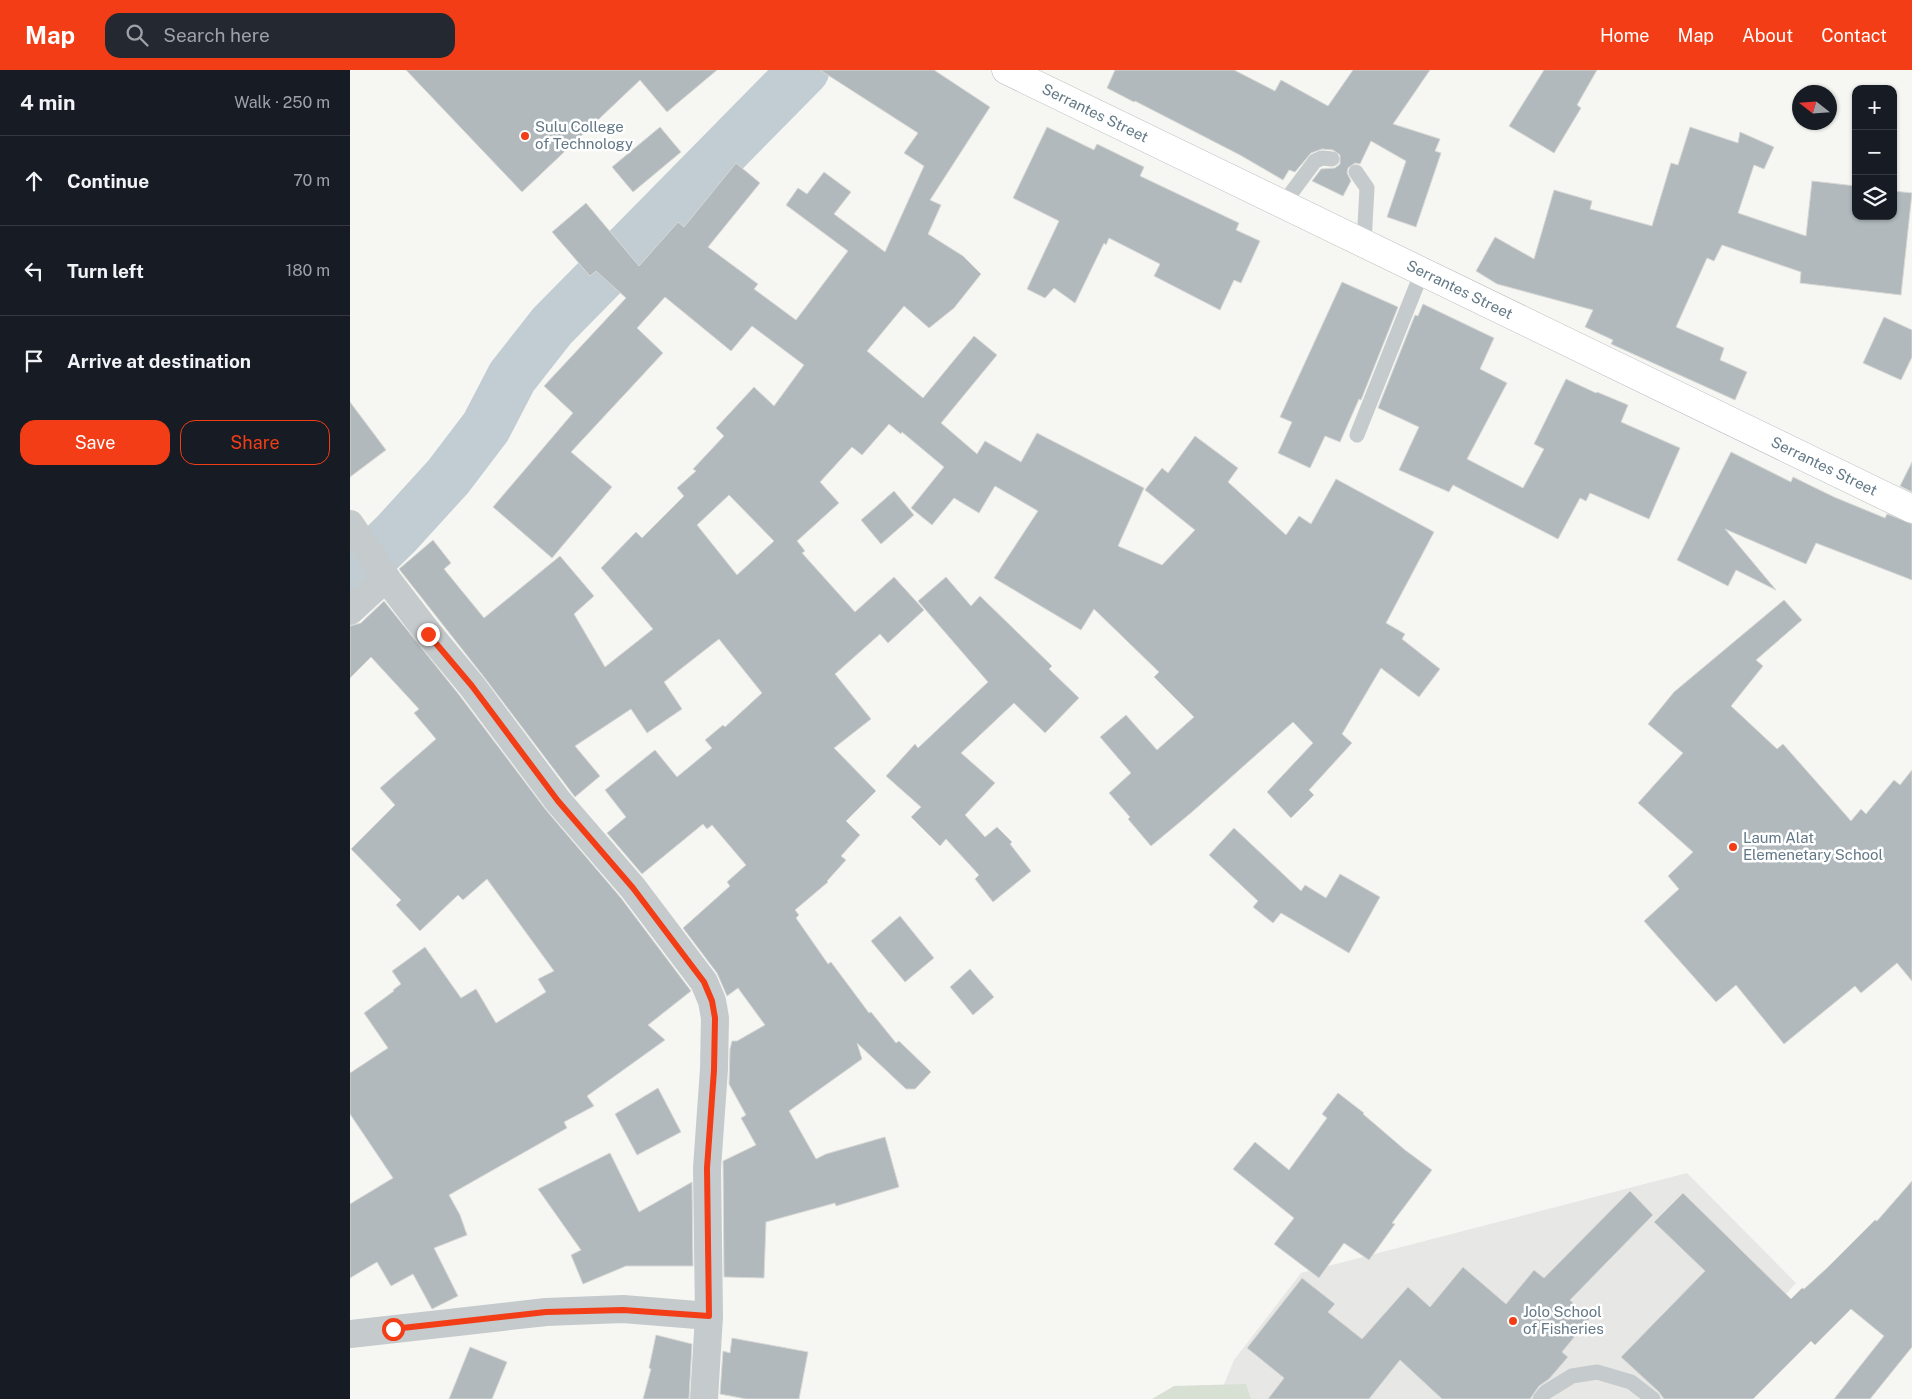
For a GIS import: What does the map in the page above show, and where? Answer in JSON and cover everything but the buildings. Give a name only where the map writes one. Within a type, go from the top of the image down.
[{"type":"main road","name":"Serrantes Street","points":[[1006,70],[1912,509]]},
{"type":"street","points":[[356,534],[382,574],[428,634],[472,686],[558,801],[633,888],[704,982],[712,1001],[715,1018],[714,1070],[707,1168],[709,1316],[704,1399]]},
{"type":"street","points":[[350,611],[382,574]]},
{"type":"street","points":[[350,1334],[546,1312],[623,1310],[709,1316]]},
{"type":"lane","points":[[1283,204],[1314,161],[1322,158],[1332,159]]},
{"type":"lane","points":[[1356,172],[1367,188],[1364,243]]},
{"type":"lane","points":[[1356,435],[1422,272]]},
{"type":"lane","points":[[1540,1399],[1546,1392],[1572,1376],[1597,1372],[1631,1382],[1652,1399]]},
{"type":"shaded area","name":"Jolo School of Fisheries","points":[[1687,1173],[1796,1283],[1692,1399],[1218,1399],[1234,1360],[1301,1273]]},
{"type":"shaded area","points":[[1246,1384],[1251,1399],[1152,1399],[1174,1386]]},
{"type":"waterway","points":[[350,579],[396,534],[448,477],[486,427],[512,377],[552,326],[804,70]]},
{"type":"place","name":"Sulu College of Technology","points":[[525,136]]},
{"type":"place","name":"Laum Alat Elemenetary School","points":[[1733,847]]},
{"type":"place","name":"Jolo School of Fisheries","points":[[1513,1321]]},
{"type":"route","points":[[393,1329],[546,1312],[623,1310],[709,1316],[707,1168],[714,1070],[715,1018],[712,1001],[704,982],[633,888],[558,801],[472,686],[428,634]]}]
